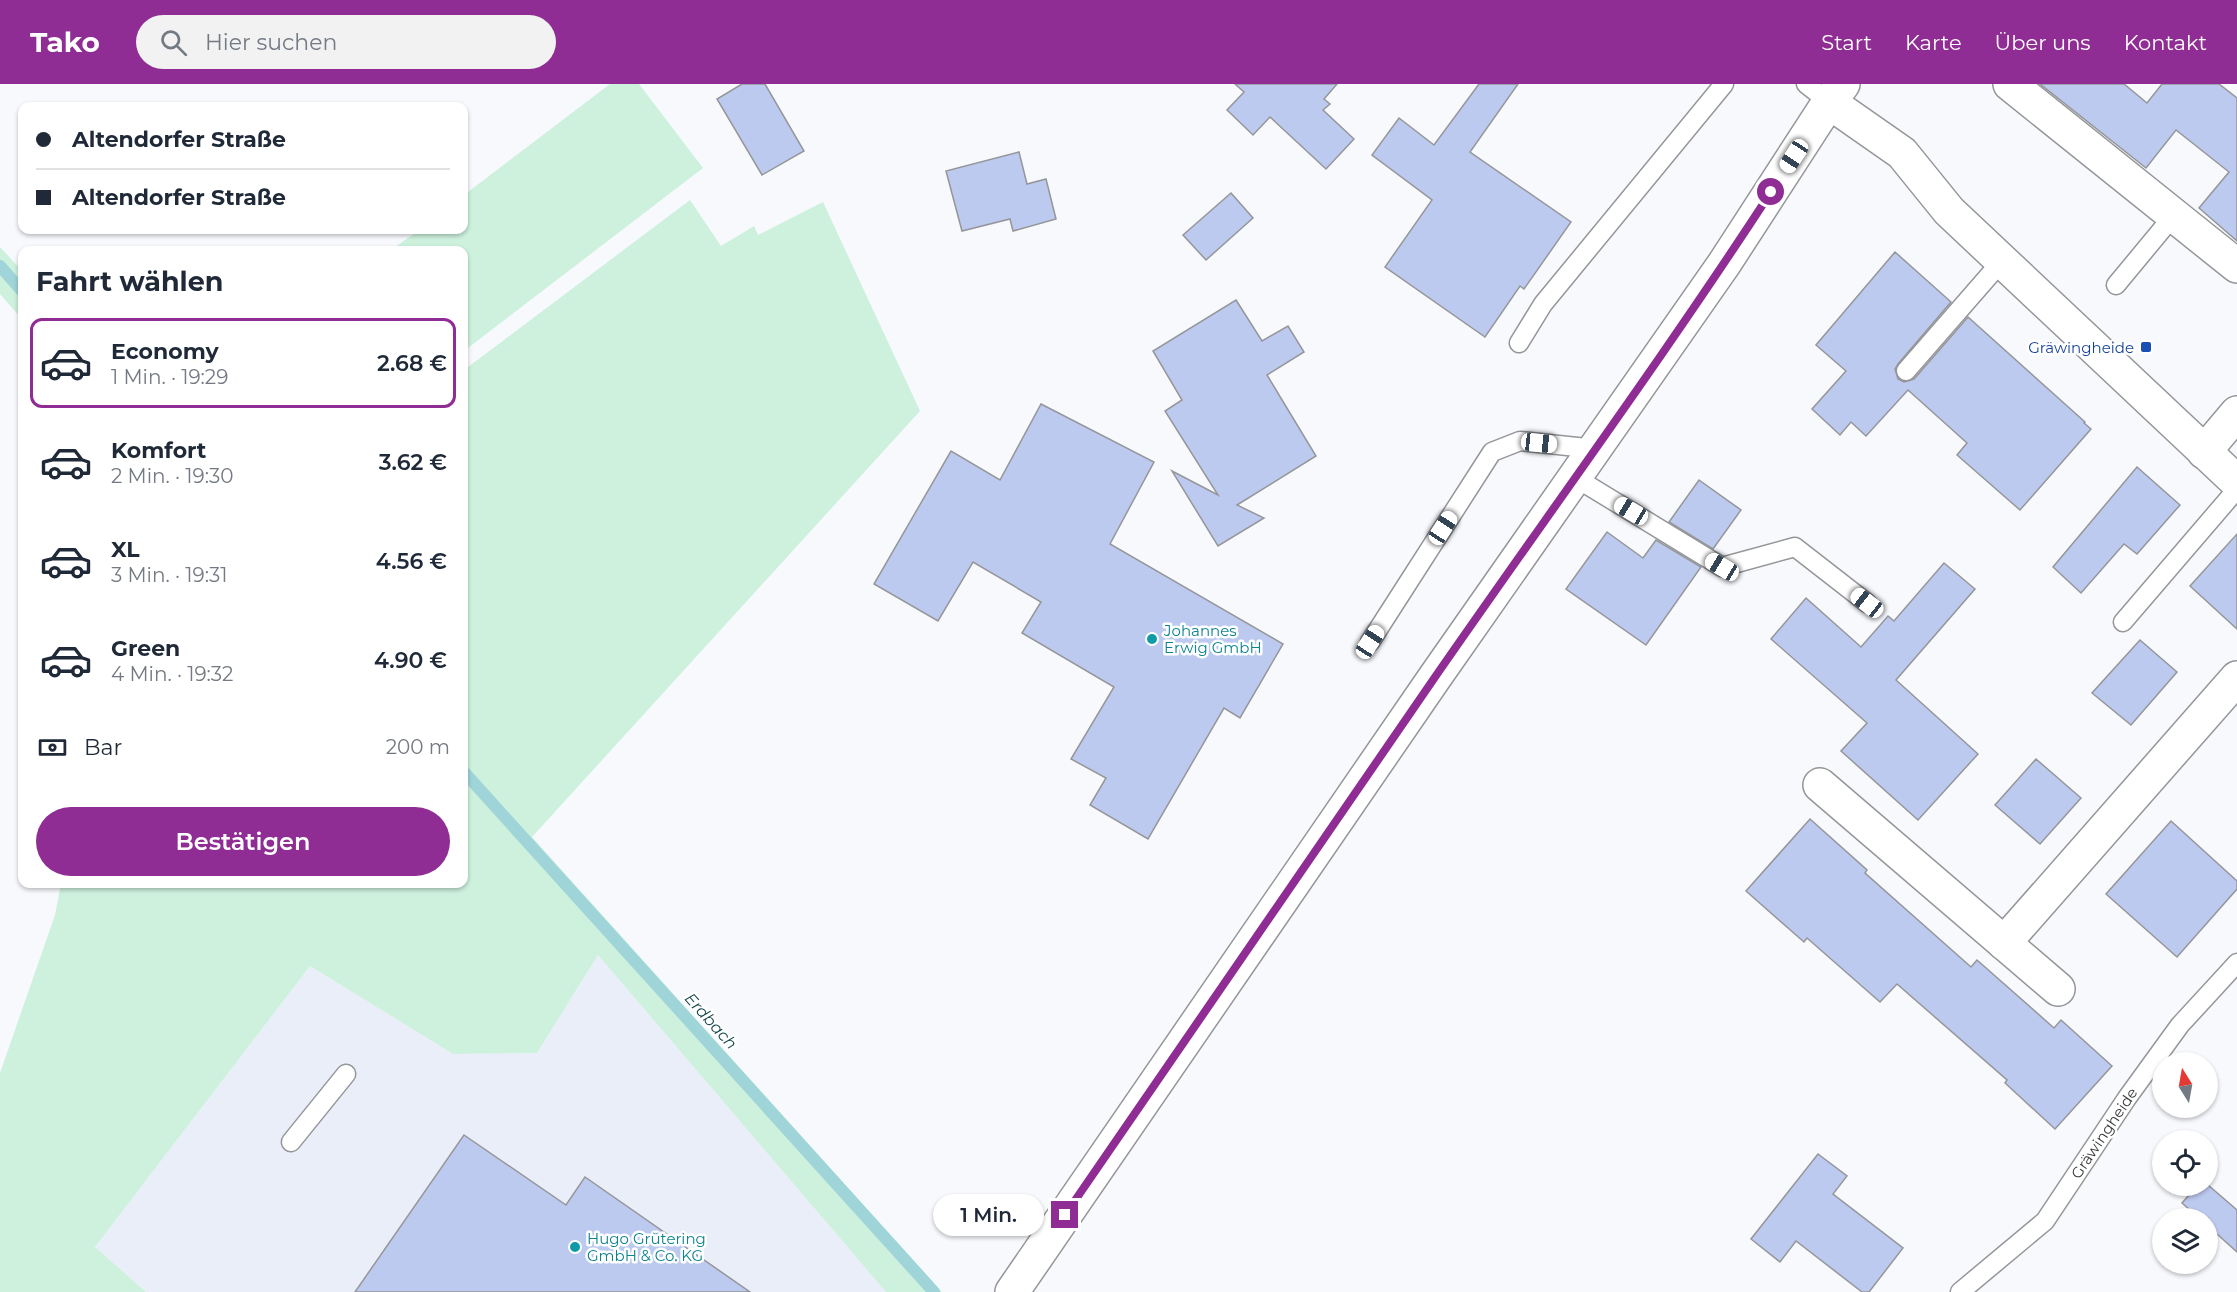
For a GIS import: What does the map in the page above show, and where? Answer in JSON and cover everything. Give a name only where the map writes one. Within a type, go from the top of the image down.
[{"type":"street","points":[[2010,84],[2237,266]]},
{"type":"street","points":[[1012,1292],[1435,677],[1724,264],[1826,90],[1902,153],[1949,211],[2237,482]]},
{"type":"street","points":[[2204,452],[2237,413]]},
{"type":"street","points":[[2004,943],[2237,678]]},
{"type":"street","points":[[1820,785],[2058,989]]},
{"type":"lane","points":[[1519,343],[1543,304],[1724,84]]},
{"type":"lane","points":[[2116,285],[2174,215]]},
{"type":"lane","points":[[1906,370],[2001,262]]},
{"type":"lane","points":[[1370,642],[1492,452],[1520,441],[1596,450]]},
{"type":"lane","points":[[1576,478],[1722,567],[1795,547],[1867,603]]},
{"type":"lane","points":[[2123,622],[2237,489]]},
{"type":"lane","name":"Gräwingheide","points":[[1960,1292],[2045,1221],[2127,1098],[2180,1025],[2237,963]]},
{"type":"lane","points":[[291,1142],[346,1074]]},
{"type":"shaded area","points":[[598,955],[886,1292],[146,1292],[95,1247],[310,966],[453,1054],[537,1053]]},
{"type":"green space","points":[[610,84],[639,84],[703,168],[468,348],[468,246],[397,246],[413,234],[468,234],[468,192]]},
{"type":"green space","points":[[690,200],[721,246],[754,226],[758,235],[823,202],[920,411],[532,837],[942,1292],[886,1292],[598,955],[537,1053],[453,1054],[310,966],[95,1247],[146,1292],[0,1292],[0,1073],[55,915],[60,888],[468,888],[468,367]]},
{"type":"green space","points":[[0,247],[18,267],[18,314],[0,294]]},
{"type":"building","points":[[742,84],[765,84],[804,151],[762,175],[717,99]]},
{"type":"building","points":[[1235,84],[1337,84],[1324,99],[1330,104],[1323,110],[1354,139],[1326,169],[1270,117],[1253,135],[1227,110],[1244,92]]},
{"type":"building","points":[[1479,84],[1518,84],[1470,152],[1571,222],[1524,289],[1520,286],[1485,337],[1385,267],[1432,200],[1372,155],[1399,118],[1434,145]]},
{"type":"building","points":[[2040,84],[2124,84],[2147,103],[2162,84],[2219,84],[2237,98],[2237,241],[2199,208],[2229,172],[2176,130],[2146,168]]},
{"type":"building","points":[[1019,152],[1027,184],[1046,179],[1056,219],[1013,231],[1010,219],[962,231],[946,171]]},
{"type":"building","points":[[1231,193],[1253,218],[1206,260],[1183,235]]},
{"type":"building","points":[[1895,252],[1951,302],[1898,364],[1895,369],[1898,379],[1904,382],[1914,379],[1968,317],[2091,429],[2020,510],[1957,455],[1967,443],[1908,390],[1866,436],[1851,422],[1840,435],[1812,409],[1846,371],[1816,345]]},
{"type":"building","points":[[1236,300],[1262,341],[1288,326],[1304,352],[1267,375],[1316,456],[1237,505],[1264,518],[1218,546],[1172,471],[1218,495],[1165,411],[1182,400],[1153,351]]},
{"type":"building","points":[[1041,404],[1154,462],[1110,544],[1283,644],[1240,718],[1224,708],[1148,839],[1090,805],[1106,778],[1071,759],[1114,687],[1022,633],[1041,602],[973,562],[938,621],[874,584],[951,451],[1000,480]]},
{"type":"building","points":[[2137,467],[2180,505],[2137,554],[2124,544],[2081,593],[2053,567]]},
{"type":"building","points":[[1699,480],[1741,510],[1713,549],[1669,522]]},
{"type":"building","points":[[1607,532],[1643,558],[1656,540],[1701,567],[1646,645],[1566,589]]},
{"type":"building","points":[[2237,534],[2237,629],[2190,586]]},
{"type":"building","points":[[1944,563],[1975,589],[1896,680],[1978,754],[1918,820],[1841,751],[1867,723],[1771,639],[1806,598],[1861,647],[1888,616],[1894,621]]},
{"type":"building","points":[[2140,640],[2177,672],[2131,725],[2092,693]]},
{"type":"building","points":[[2036,759],[2081,798],[2040,844],[1995,805]]},
{"type":"building","points":[[1810,819],[1867,870],[1865,873],[1971,967],[1977,960],[2054,1028],[2061,1020],[2112,1066],[2055,1129],[2005,1083],[2007,1080],[1897,984],[1880,1002],[1807,938],[1804,942],[1746,891]]},
{"type":"building","points":[[2171,821],[2237,881],[2237,889],[2177,957],[2106,894]]},
{"type":"building","name":"Hugo Grütering GmbH & Co. KG","points":[[464,1135],[566,1205],[585,1177],[750,1292],[355,1292]]},
{"type":"building","points":[[1818,1154],[1847,1176],[1833,1194],[1903,1248],[1869,1292],[1862,1292],[1796,1241],[1780,1262],[1751,1239]]},
{"type":"building","points":[[2218,1194],[2237,1210],[2237,1252],[2218,1235],[2218,1208],[2188,1208],[2182,1203],[2188,1196],[2218,1196]]},
{"type":"waterway","name":"Erdbach","points":[[0,266],[18,286]]},
{"type":"waterway","name":"Erdbach","points":[[468,776],[934,1292]]},
{"type":"place","name":"Gräwingheide","points":[[2146,347]]},
{"type":"place","name":"Johannes Erwig GmbH","points":[[1152,639]]},
{"type":"place","name":"Hugo Grütering GmbH & Co. KG","points":[[575,1247]]},
{"type":"route","points":[[1065,1215],[1435,677],[1724,264],[1771,192]]}]
